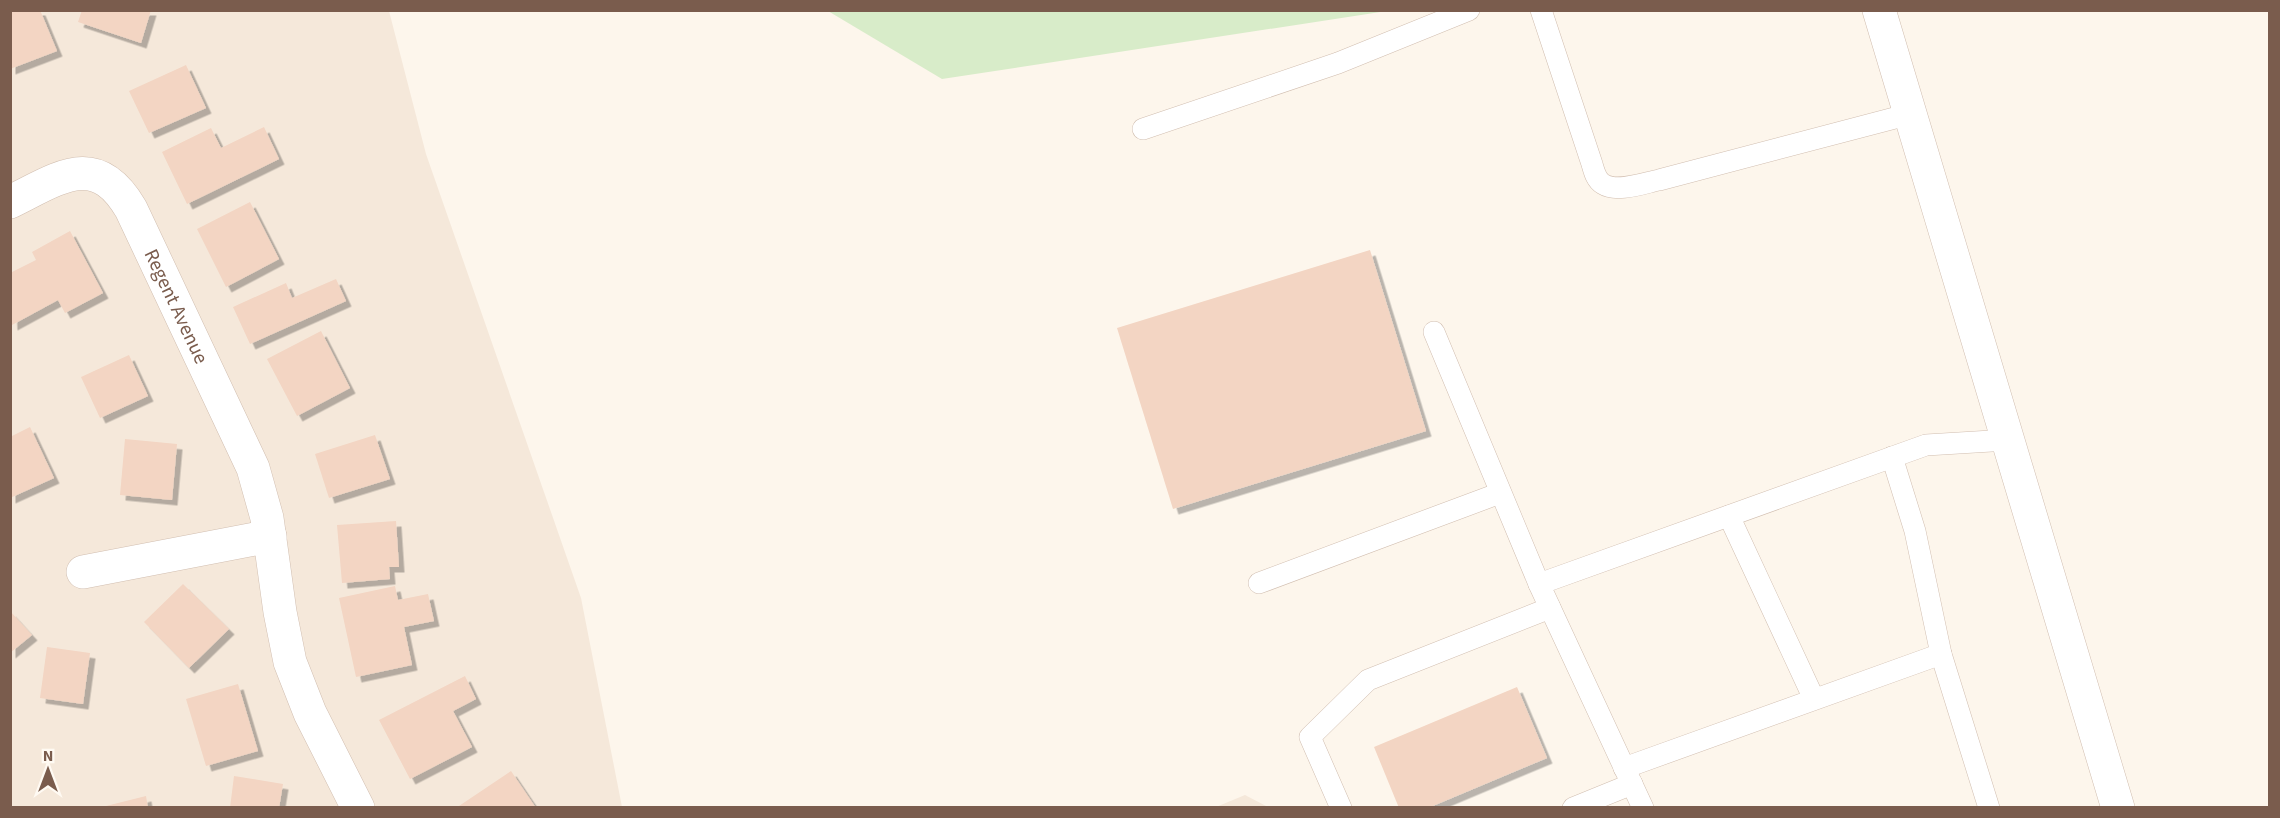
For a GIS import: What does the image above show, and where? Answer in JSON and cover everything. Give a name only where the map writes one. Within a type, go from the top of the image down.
[{"type":"street","points":[[1879,10],[2117,807]]},
{"type":"street","name":"Regent Avenue","points":[[10,202],[53,181],[77,174],[97,175],[118,188],[131,209],[237,431],[258,483],[270,536],[280,612],[290,662],[310,713],[358,807]]},
{"type":"street","points":[[83,572],[270,536]]},
{"type":"lane","points":[[1143,129],[1338,63],[1469,10]]},
{"type":"lane","points":[[1541,10],[1592,164],[1598,179],[1605,185],[1631,186],[1659,180],[1910,114]]},
{"type":"lane","points":[[1434,332],[1539,584],[1643,807]]},
{"type":"lane","points":[[1539,584],[1926,446],[2008,440]]},
{"type":"lane","points":[[1892,458],[1915,531],[1941,654],[1989,807]]},
{"type":"lane","points":[[1259,583],[1500,493]]},
{"type":"lane","points":[[1729,516],[1814,699]]},
{"type":"lane","points":[[1341,807],[1310,737],[1368,680],[1550,608]]},
{"type":"lane","points":[[1573,807],[1628,776],[1814,699],[1941,654]]},
{"type":"shaded area","points":[[10,11],[389,11],[426,154],[581,598],[622,807],[11,807]]},
{"type":"shaded area","points":[[1245,795],[1268,807],[1216,807]]},
{"type":"green space","points":[[828,11],[1387,11],[942,79]]},
{"type":"building","points":[[10,10],[40,10],[57,51],[10,69]]},
{"type":"building","points":[[82,10],[151,10],[141,43],[78,22]]},
{"type":"building","points":[[186,65],[206,108],[149,133],[129,91]]},
{"type":"building","points":[[264,127],[279,159],[187,204],[162,152],[211,128],[221,148]]},
{"type":"building","points":[[250,202],[279,259],[226,287],[197,229]]},
{"type":"building","points":[[70,231],[103,293],[65,313],[58,300],[12,325],[10,273],[36,260],[32,252]]},
{"type":"building","points":[[1370,250],[1426,431],[1173,509],[1117,328]]},
{"type":"building","points":[[336,279],[346,301],[250,344],[233,307],[286,283],[292,298]]},
{"type":"building","points":[[321,331],[350,388],[297,416],[267,359]]},
{"type":"building","points":[[129,355],[148,396],[100,418],[81,377]]},
{"type":"building","points":[[30,427],[54,478],[10,498],[10,437]]},
{"type":"building","points":[[375,435],[390,479],[329,498],[315,454]]},
{"type":"building","points":[[125,439],[177,444],[172,500],[120,495]]},
{"type":"building","points":[[396,521],[399,567],[389,567],[390,579],[342,583],[337,525]]},
{"type":"building","points":[[183,584],[229,629],[189,668],[144,622]]},
{"type":"building","points":[[395,586],[398,600],[428,594],[434,621],[404,627],[412,665],[356,677],[339,598]]},
{"type":"building","points":[[10,611],[32,635],[10,653]]},
{"type":"building","points":[[47,647],[90,653],[83,704],[40,698]]},
{"type":"building","points":[[465,676],[476,699],[453,711],[472,747],[410,779],[379,720]]},
{"type":"building","points":[[238,684],[258,751],[206,766],[186,699]]},
{"type":"building","points":[[1517,687],[1547,758],[1428,808],[1399,808],[1374,747]]},
{"type":"building","points":[[511,771],[536,808],[456,808]]},
{"type":"building","points":[[234,776],[283,784],[279,808],[230,808]]},
{"type":"building","points":[[146,796],[148,808],[102,808],[102,807]]}]
